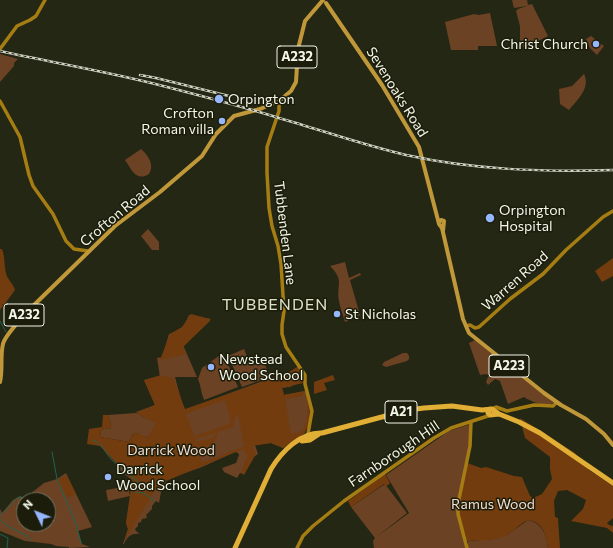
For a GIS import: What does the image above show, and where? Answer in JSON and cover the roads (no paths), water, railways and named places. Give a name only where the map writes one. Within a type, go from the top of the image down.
[{"type":"highway","name":"A21","points":[[235,548],[271,469],[287,449],[309,436],[420,408],[448,406],[482,410],[519,422],[540,433],[613,483]]},
{"type":"main road","name":"Sevenoaks Road","points":[[324,2],[375,74],[406,124],[421,152],[469,333],[531,384],[557,402]]},
{"type":"main road","name":"A232","points":[[279,101],[295,86],[298,49],[304,24],[324,2]]},
{"type":"main road","name":"Crofton Road","points":[[0,382],[2,372],[2,344],[28,311],[115,226],[160,192],[203,155],[218,133],[234,116],[260,109],[279,101]]},
{"type":"main road","name":"A223","points":[[557,402],[586,419],[604,434],[613,445]]},
{"type":"street","points":[[1,48],[18,26],[36,16],[45,0]]},
{"type":"street","points":[[0,101],[21,140],[33,186],[53,214],[66,240],[74,249],[88,251]]},
{"type":"street","name":"Tubbenden Lane","points":[[279,101],[279,111],[268,141],[267,148],[269,208],[281,264],[284,312],[282,334],[286,347],[305,375],[305,384],[312,411],[309,436]]},
{"type":"street","name":"Warren Road","points":[[466,326],[470,325],[476,328],[480,326],[543,274],[566,250],[603,217],[613,211]]},
{"type":"street","name":"Farnborough Hill","points":[[297,548],[304,534],[320,520],[344,501],[438,435],[451,428],[472,422],[492,412],[508,411],[536,405],[553,406],[557,402]]},
{"type":"street","points":[[467,548],[458,514],[458,504],[470,446],[472,422]]},
{"type":"waterway","points":[[0,321],[6,332]]},
{"type":"waterway","points":[[93,440],[102,446],[109,457],[118,466],[138,481],[135,491],[136,493]]},
{"type":"waterway","points":[[52,452],[57,479],[76,524],[81,543]]},
{"type":"waterway","points":[[138,492],[144,493],[155,501]]},
{"type":"waterway","points":[[0,516],[16,499]]},
{"type":"waterway","points":[[0,519],[6,525],[27,536]]},
{"type":"waterway","points":[[0,534],[8,538],[7,548]]},
{"type":"waterway","points":[[27,537],[31,540]]},
{"type":"railway","points":[[0,51],[123,76],[207,97],[374,147],[406,155],[457,164],[509,169],[561,171],[613,170]]},
{"type":"railway","points":[[140,75],[229,96]]},
{"type":"place","name":"Christ Church","points":[[596,44]]},
{"type":"place","name":"Orpington","points":[[219,99]]},
{"type":"place","name":"Crofton Roman villa","points":[[222,121]]},
{"type":"place","name":"Orpington Hospital","points":[[490,218]]},
{"type":"place","name":"St Nicholas","points":[[337,314]]},
{"type":"place","name":"Newstead Wood School","points":[[211,367]]},
{"type":"place","name":"Darrick Wood School","points":[[108,477]]},
{"type":"district","name":"TUBBENDEN","points":[[275,305]]},
{"type":"park label","name":"Darrick Wood","points":[[171,450]]},
{"type":"park label","name":"Ramus Wood","points":[[493,504]]}]
